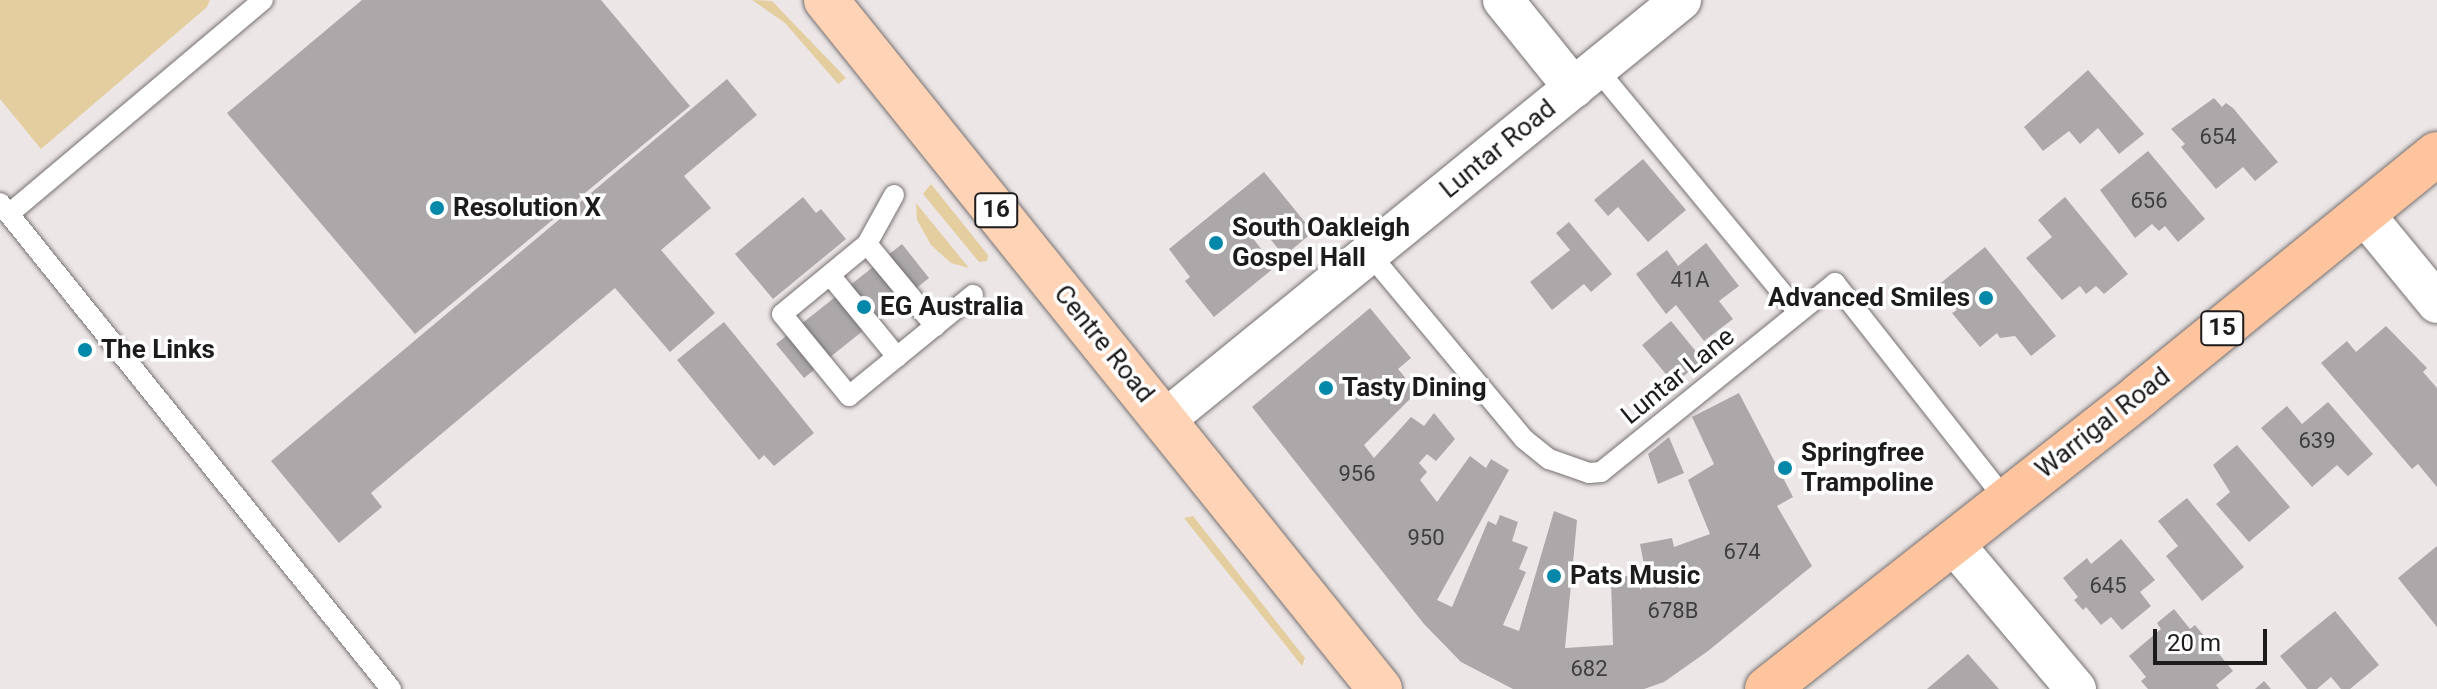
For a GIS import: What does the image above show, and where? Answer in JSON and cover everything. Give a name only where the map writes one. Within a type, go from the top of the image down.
[{"type":"highway","name":"Warrigal Road","points":[[1767,689],[2437,154]]},
{"type":"main road","name":"Centre Road","points":[[826,0],[1374,681]]},
{"type":"main road","points":[[1374,681],[1408,689]]},
{"type":"street","points":[[1503,0],[1585,78]]},
{"type":"street","name":"Luntar Road","points":[[1166,419],[1681,0]]},
{"type":"street","points":[[2364,214],[2437,303]]},
{"type":"street","points":[[1953,543],[2076,689]]},
{"type":"lane","points":[[263,0],[5,208],[391,689]]},
{"type":"lane","points":[[1585,78],[1798,312]]},
{"type":"lane","points":[[894,195],[867,244],[782,314],[849,396],[973,295]]},
{"type":"lane","points":[[867,244],[935,326]]},
{"type":"lane","name":"Luntar Lane","points":[[1369,253],[1524,439],[1549,459],[1589,473],[1601,472],[1835,283],[2006,500]]},
{"type":"lane","points":[[830,275],[897,357]]},
{"type":"shaded area","points":[[0,0],[210,0],[207,7],[41,149],[0,99]]},
{"type":"shaded area","points":[[752,0],[772,1],[846,78],[838,84],[785,23]]},
{"type":"shaded area","points":[[931,184],[988,255],[987,261],[979,262],[923,194]]},
{"type":"shaded area","points":[[916,203],[969,268],[951,263],[931,245],[917,220]]},
{"type":"shaded area","points":[[1193,516],[1305,658],[1302,666],[1184,518]]},
{"type":"building","name":"Resolution X","points":[[362,0],[601,0],[690,106],[415,334],[227,113]]},
{"type":"building","points":[[2088,70],[2144,134],[2119,154],[2098,128],[2080,144],[2069,131],[2043,151],[2024,127]]},
{"type":"building","points":[[727,79],[757,115],[684,176],[711,208],[661,250],[715,313],[670,352],[615,288],[371,493],[382,507],[339,543],[271,461]]},
{"type":"building","points":[[2214,98],[2222,107],[2226,103],[2233,108],[2278,162],[2255,181],[2243,167],[2216,189],[2181,147],[2185,144],[2171,129]]},
{"type":"building","points":[[2148,151],[2205,219],[2178,242],[2165,226],[2159,231],[2152,224],[2135,238],[2100,190]]},
{"type":"building","points":[[1643,159],[1686,210],[1648,242],[1618,207],[1608,216],[1594,200]]},
{"type":"building","name":"South Oakleigh Gospel Hall","points":[[1264,172],[1313,232],[1284,256],[1262,229],[1252,237],[1275,267],[1214,317],[1185,281],[1190,277],[1169,249]]},
{"type":"building","points":[[803,197],[816,213],[821,209],[846,239],[773,299],[735,254]]},
{"type":"building","points":[[2065,197],[2128,274],[2104,294],[2096,286],[2086,294],[2080,286],[2062,300],[2026,258],[2052,237],[2038,220]]},
{"type":"building","points":[[1569,222],[1612,274],[1591,292],[1584,284],[1552,310],[1530,282],[1570,250],[1556,233]]},
{"type":"building","points":[[1706,243],[1739,286],[1719,301],[1733,319],[1704,341],[1676,305],[1666,314],[1636,274],[1667,250],[1678,266]]},
{"type":"building","points":[[902,244],[929,278],[804,378],[776,344]]},
{"type":"building","name":"Advanced Smiles","points":[[1985,247],[2056,336],[2031,356],[2015,336],[2000,338],[1997,333],[1980,347],[1952,313],[1957,310],[1937,286]]},
{"type":"building","points":[[1370,308],[1411,358],[1398,369],[1417,392],[1364,445],[1374,458],[1411,417],[1424,426],[1434,413],[1455,439],[1436,461],[1427,454],[1419,463],[1427,472],[1420,480],[1437,502],[1470,456],[1486,468],[1491,459],[1509,470],[1437,600],[1452,607],[1488,521],[1496,525],[1500,515],[1518,522],[1512,541],[1528,547],[1519,569],[1526,572],[1503,625],[1519,631],[1554,511],[1577,520],[1565,648],[1613,645],[1611,581],[1645,570],[1640,544],[1672,538],[1674,547],[1710,534],[1688,480],[1714,464],[1692,417],[1739,393],[1793,497],[1777,506],[1812,566],[1708,651],[1664,682],[1644,689],[1513,689],[1461,662],[1424,624],[1252,407]]},
{"type":"building","points":[[1671,321],[1703,360],[1674,384],[1642,345]]},
{"type":"building","points":[[724,322],[814,433],[774,466],[764,455],[759,460],[677,360]]},
{"type":"building","points":[[2386,326],[2427,368],[2423,372],[2437,388],[2437,487],[2418,464],[2412,469],[2321,363],[2347,341],[2356,352]]},
{"type":"building","points":[[2328,402],[2373,454],[2348,476],[2337,465],[2312,487],[2261,428],[2287,406],[2302,424]]},
{"type":"building","points":[[1669,437],[1684,473],[1658,484],[1648,454]]},
{"type":"building","points":[[2237,445],[2290,507],[2249,542],[2216,504],[2230,492],[2213,465]]},
{"type":"building","points":[[2187,498],[2244,567],[2202,601],[2166,556],[2178,546],[2158,521]]},
{"type":"building","points":[[2121,539],[2155,580],[2140,592],[2151,606],[2122,630],[2111,617],[2101,625],[2086,607],[2083,610],[2074,600],[2078,597],[2063,578],[2087,558],[2091,564]]},
{"type":"building","points":[[2437,546],[2437,627],[2398,578]]},
{"type":"building","points":[[2174,609],[2190,629],[2195,625],[2233,671],[2216,685],[2219,689],[2148,689],[2141,681],[2146,677],[2129,656],[2161,629],[2157,623]]},
{"type":"building","points":[[2335,611],[2379,665],[2350,689],[2341,689],[2331,677],[2317,689],[2307,689],[2280,656]]},
{"type":"building","points":[[1968,654],[1999,689],[1927,689]]},
{"type":"building","points":[[2264,681],[2271,689],[2255,689]]},
{"type":"place","name":"Resolution X","points":[[437,208]]},
{"type":"place","name":"South Oakleigh Gospel Hall","points":[[1216,243]]},
{"type":"place","name":"Advanced Smiles","points":[[1986,298]]},
{"type":"place","name":"EG Australia","points":[[864,307]]},
{"type":"place","name":"The Links","points":[[85,350]]},
{"type":"place","name":"Tasty Dining","points":[[1326,388]]},
{"type":"place","name":"Springfree Trampoline","points":[[1785,468]]},
{"type":"place","name":"Pats Music","points":[[1554,576]]}]
